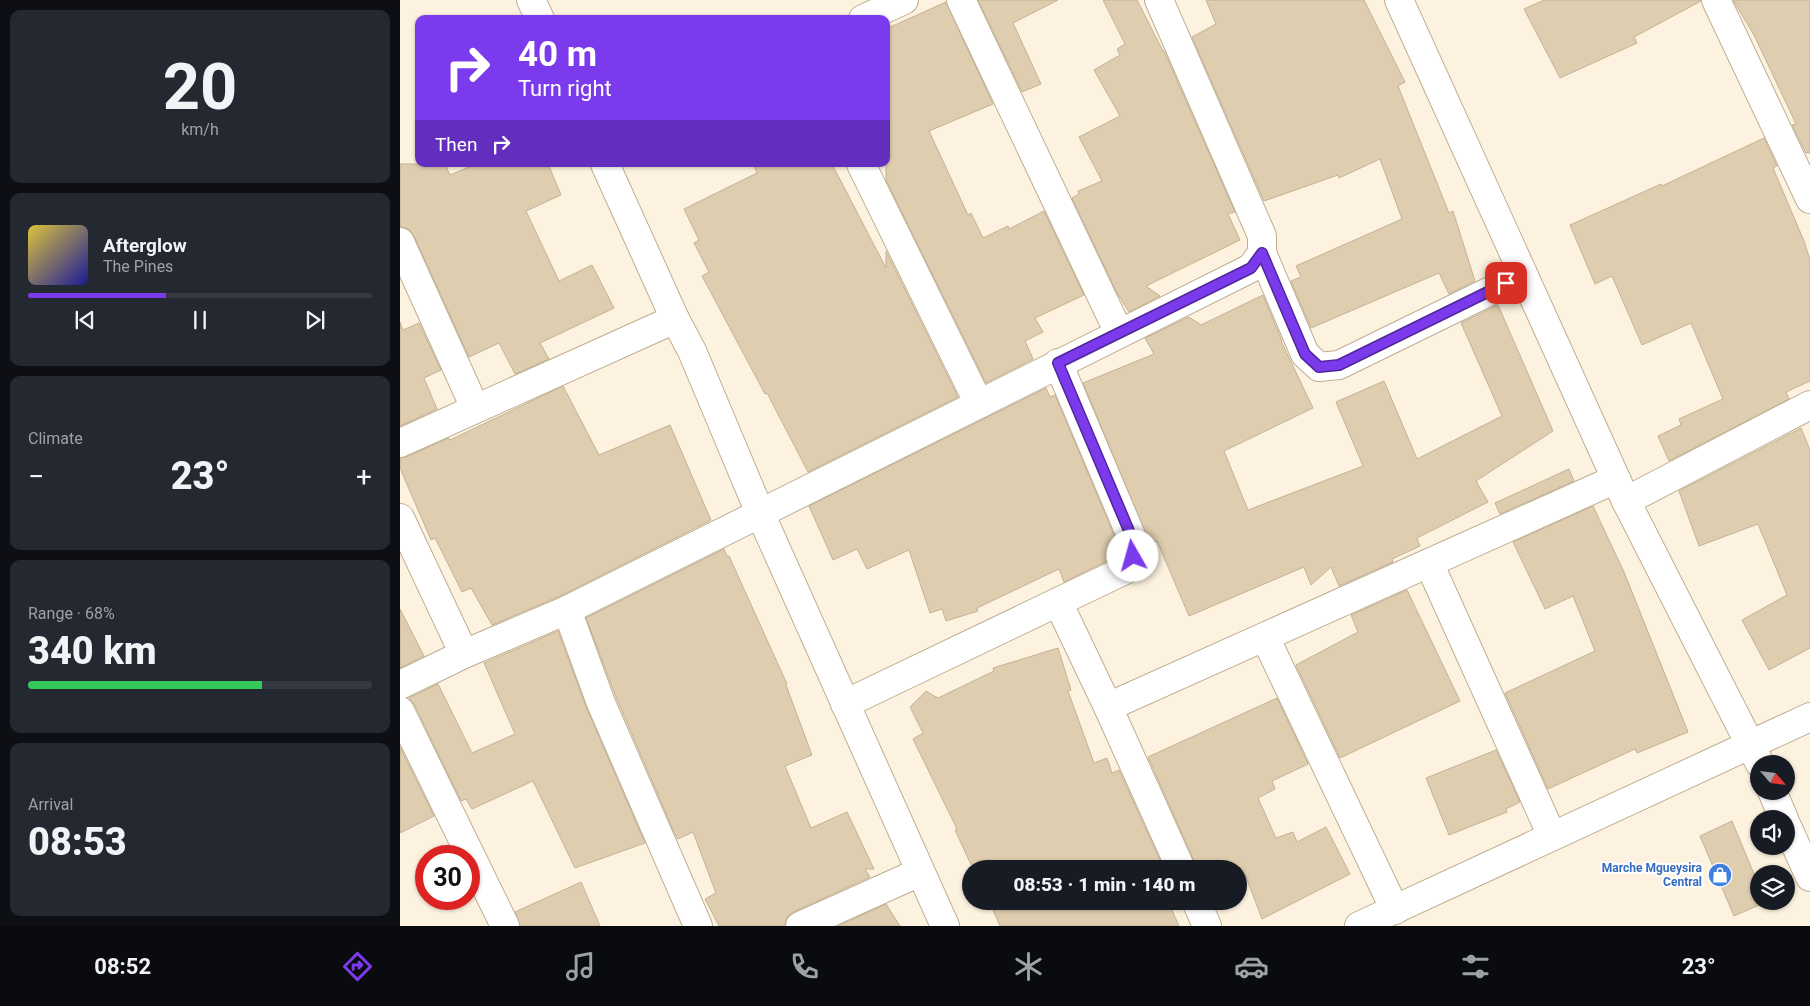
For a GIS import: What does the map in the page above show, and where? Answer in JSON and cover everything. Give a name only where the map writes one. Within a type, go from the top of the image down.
[{"type":"street","points":[[531,0],[538,15]]},
{"type":"street","points":[[872,15],[904,0]]},
{"type":"street","points":[[961,0],[1119,333]]},
{"type":"street","points":[[1159,0],[1262,236],[1262,253],[1305,354],[1319,367],[1339,365],[1523,275]]},
{"type":"street","points":[[1399,0],[1621,490],[1755,754]]},
{"type":"street","points":[[1716,0],[1810,199]]},
{"type":"street","points":[[606,167],[675,320],[692,351],[760,513],[945,926]]},
{"type":"street","points":[[862,167],[979,404]]},
{"type":"street","points":[[400,242],[411,296],[475,408]]},
{"type":"street","points":[[400,685],[464,654],[567,610],[1251,268],[1262,253]]},
{"type":"street","points":[[400,443],[675,320]]},
{"type":"street","points":[[845,704],[1127,569],[1133,556],[1135,545],[1058,363]]},
{"type":"street","points":[[1108,707],[1429,563],[1621,490],[1810,405]]},
{"type":"street","points":[[400,518],[464,654]]},
{"type":"street","points":[[1429,563],[1552,836]]},
{"type":"street","points":[[1058,602],[1177,860]]},
{"type":"street","points":[[567,610],[601,703],[698,926]]},
{"type":"street","points":[[1265,637],[1394,910]]},
{"type":"street","points":[[400,711],[505,926]]},
{"type":"street","points":[[1359,926],[1552,836],[1755,754],[1810,717]]},
{"type":"street","points":[[1795,844],[1810,877]]},
{"type":"street","points":[[800,926],[920,872]]},
{"type":"street","points":[[1200,910],[1208,926]]},
{"type":"building","points":[[978,0],[1058,0],[1013,23],[1041,84],[1022,92]]},
{"type":"building","points":[[1103,0],[1137,0],[1164,51],[1235,212],[1228,214],[1240,240],[1146,286],[1160,296],[1129,312],[1117,293],[1072,198],[1079,194],[1078,191],[1102,181],[1079,137],[1120,116],[1094,70],[1120,55],[1117,49],[1125,44]]},
{"type":"building","points":[[1206,0],[1364,0],[1405,82],[1398,86],[1449,213],[1453,211],[1475,281],[1449,294],[1439,273],[1311,328],[1291,281],[1301,277],[1296,266],[1402,219],[1380,159],[1339,178],[1338,175],[1264,201],[1192,37],[1216,24]]},
{"type":"building","points":[[1544,0],[1701,1],[1634,37],[1637,43],[1560,78],[1524,9]]},
{"type":"building","points":[[1733,0],[1810,0],[1810,154],[1809,152],[1806,153],[1792,125],[1796,124],[1754,35]]},
{"type":"building","points":[[946,2],[993,104],[929,131],[968,215],[971,213],[983,238],[1008,226],[1009,229],[1044,211],[1084,295],[1035,318],[1043,332],[1025,341],[1033,359],[986,383],[886,180],[886,167],[890,167],[890,27]]},
{"type":"building","points":[[1764,138],[1777,166],[1773,168],[1804,241],[1810,260],[1810,381],[1786,392],[1789,399],[1669,461],[1658,436],[1681,425],[1679,419],[1723,399],[1691,323],[1642,345],[1612,276],[1595,284],[1570,225],[1661,184],[1662,186]]},
{"type":"building","points":[[400,164],[415,164],[415,167],[446,167],[450,175],[469,167],[549,167],[561,195],[526,211],[559,281],[592,265],[614,308],[540,343],[549,359],[515,374],[499,343],[469,357],[414,236],[409,229],[400,227]]},
{"type":"building","points":[[754,167],[834,167],[886,268],[886,251],[958,397],[808,472],[767,393],[765,394],[702,276],[709,272],[694,243],[699,240],[684,209],[757,173]]},
{"type":"building","points":[[1263,295],[1281,341],[1313,408],[1224,451],[1248,510],[1363,466],[1336,402],[1384,381],[1417,459],[1502,416],[1461,323],[1498,305],[1553,431],[1476,481],[1488,502],[1417,538],[1420,546],[1392,559],[1393,562],[1339,586],[1331,567],[1311,585],[1304,567],[1189,616],[1157,541],[1150,544],[1083,383],[1154,354],[1145,338],[1189,317],[1201,325]]},
{"type":"building","points":[[400,322],[403,330],[419,323],[441,370],[424,378],[437,409],[400,426]]},
{"type":"building","points":[[563,386],[599,455],[670,425],[711,520],[560,596],[492,625],[471,588],[462,592],[435,538],[431,540],[400,468],[400,458],[449,438],[450,440]]},
{"type":"building","points":[[1046,388],[1050,397],[1055,395],[1119,547],[1115,557],[1064,582],[1059,569],[977,608],[978,611],[946,621],[942,609],[930,613],[909,550],[867,569],[857,549],[833,560],[809,506]]},
{"type":"building","points":[[1801,428],[1810,450],[1810,648],[1769,670],[1742,620],[1787,595],[1758,524],[1699,546],[1679,491]]},
{"type":"building","points":[[1569,469],[1574,481],[1500,514],[1495,503]]},
{"type":"building","points":[[1593,506],[1624,572],[1688,732],[1637,753],[1635,749],[1548,789],[1505,693],[1595,651],[1573,596],[1545,609],[1513,542]]},
{"type":"building","points":[[724,549],[727,556],[729,556],[787,684],[812,755],[785,766],[811,828],[847,812],[874,869],[865,869],[870,877],[793,912],[787,917],[785,926],[719,926],[705,899],[716,893],[693,832],[678,839],[674,832],[616,697],[586,618]]},
{"type":"building","points":[[1407,590],[1460,701],[1340,758],[1296,665],[1358,632],[1351,615]]},
{"type":"building","points":[[400,609],[424,656],[400,668]]},
{"type":"building","points":[[558,631],[587,709],[645,843],[575,868],[533,781],[472,809],[466,799],[461,801],[414,704],[409,698],[438,684],[472,753],[515,734],[484,663]]},
{"type":"building","points":[[1058,648],[1071,690],[1068,691],[1094,763],[1107,758],[1112,773],[1119,770],[1160,860],[969,860],[955,830],[957,829],[913,739],[923,733],[910,707],[926,691],[938,698],[994,671],[993,668]]},
{"type":"building","points":[[1277,698],[1308,764],[1272,781],[1275,789],[1258,798],[1276,838],[1293,832],[1297,842],[1326,827],[1350,874],[1262,919],[1247,880],[1247,860],[1194,860],[1148,757]]},
{"type":"building","points":[[400,747],[434,816],[400,833]]},
{"type":"building","points":[[1496,750],[1520,802],[1506,809],[1507,812],[1449,835],[1426,778]]},
{"type":"building","points":[[1732,821],[1750,865],[1750,909],[1734,916],[1700,836]]},
{"type":"building","points":[[581,882],[600,926],[520,926],[515,912]]},
{"type":"building","points":[[886,904],[900,926],[838,926]]},
{"type":"building","points":[[993,910],[1172,910],[1179,926],[1000,926]]},
{"type":"place","name":"Marche Mgueysira Central","points":[[1720,875]]},
{"type":"route","points":[[1133,556],[1135,545],[1058,363],[1251,268],[1262,253],[1305,354],[1319,367],[1339,365],[1506,283]]}]
